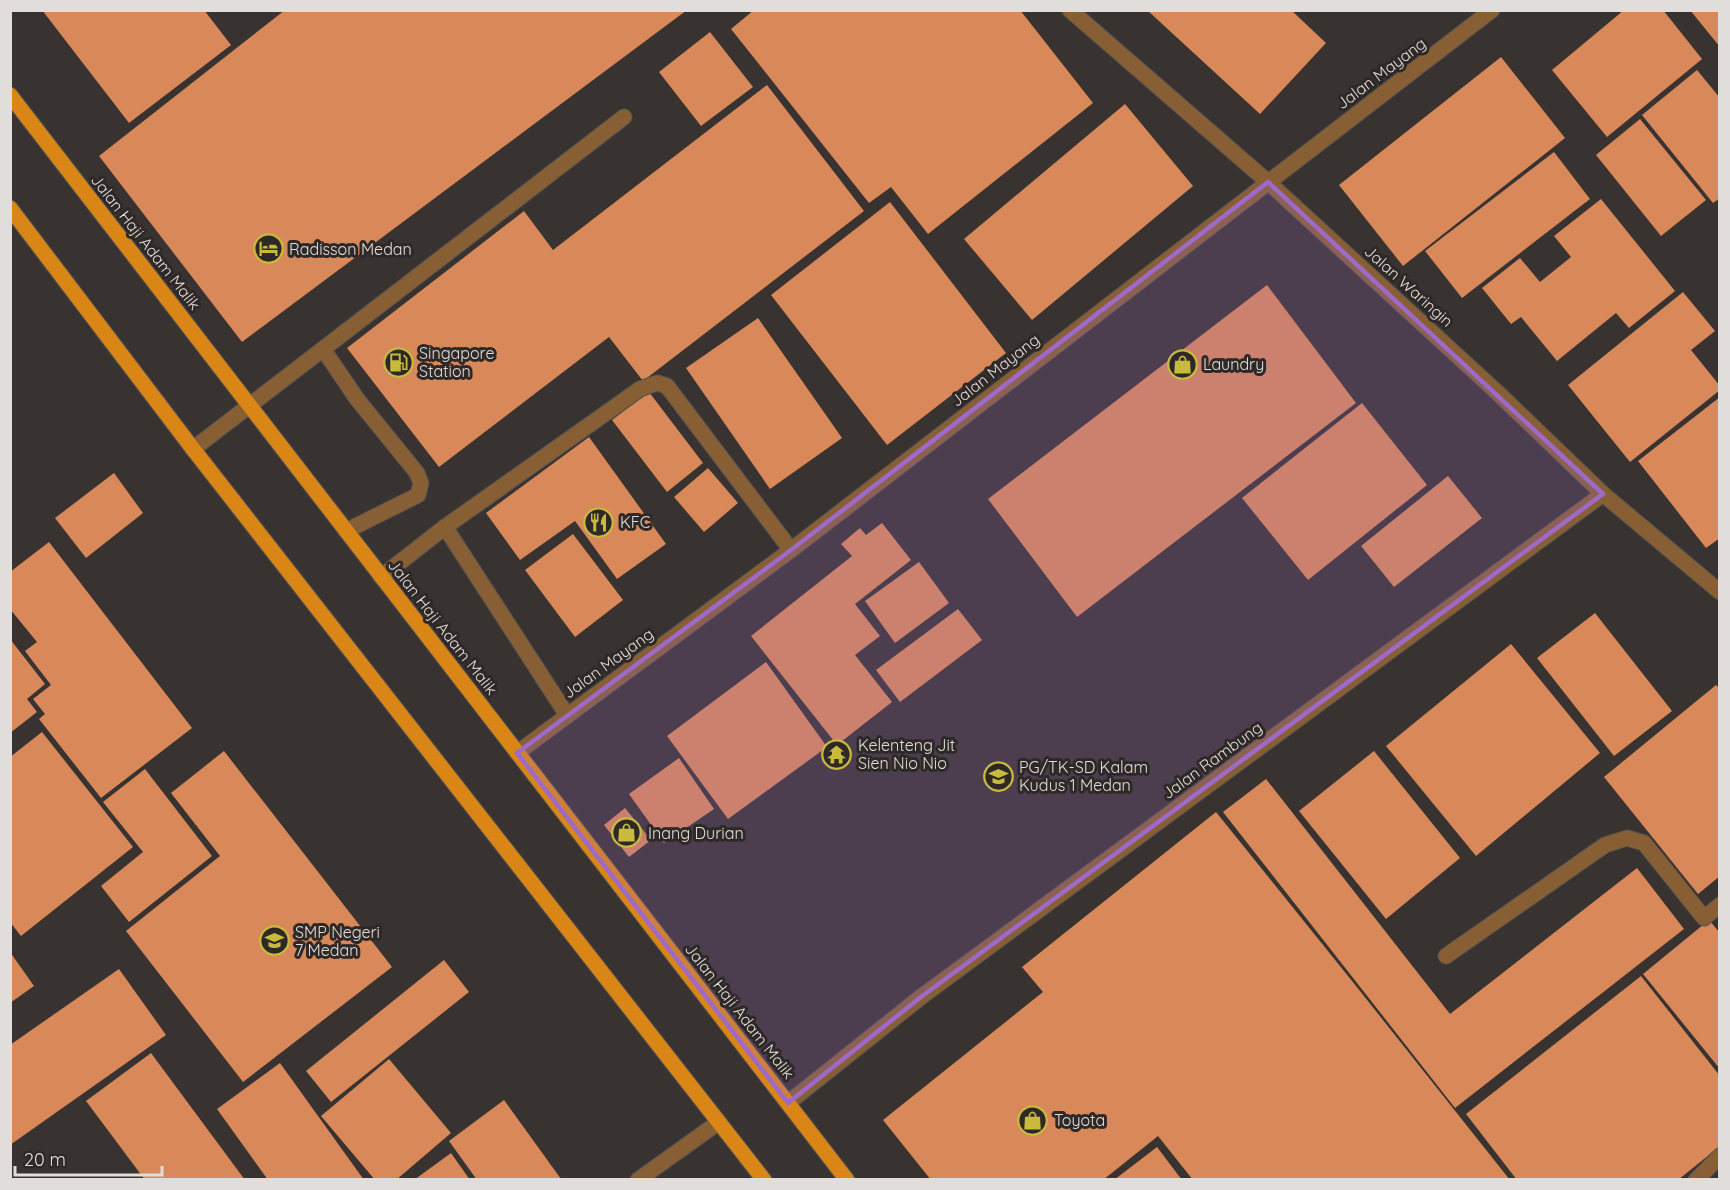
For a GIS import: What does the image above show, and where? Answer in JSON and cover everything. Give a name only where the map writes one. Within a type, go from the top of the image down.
[{"type":"main road","name":"Jalan Haji Adam Malik","points":[[10,95],[847,1179]]},
{"type":"main road","points":[[10,208],[193,449],[764,1179]]},
{"type":"street","name":"Jalan Waringin","points":[[1070,10],[1268,182],[1498,393],[1603,494],[1716,582]]},
{"type":"street","name":"Jalan Mayang","points":[[517,753],[791,550],[1492,10]]},
{"type":"street","points":[[193,449],[624,117]]},
{"type":"street","points":[[323,349],[357,399],[417,473],[421,483],[418,495],[346,531]]},
{"type":"street","points":[[381,576],[445,527],[640,389],[657,383],[667,386],[791,550]]},
{"type":"street","name":"Jalan Rambung","points":[[788,1103],[921,997],[1603,494]]},
{"type":"street","points":[[445,527],[567,716]]},
{"type":"street","points":[[1446,956],[1605,845],[1627,838],[1644,843],[1704,918],[1719,905]]},
{"type":"street","points":[[638,1179],[719,1122]]},
{"type":"street","points":[[1696,1179],[1719,1156]]},
{"type":"highlighted area","points":[[1268,182],[1603,494],[921,997],[788,1103],[517,753],[791,550]]},
{"type":"building","points":[[42,10],[204,10],[231,45],[129,123]]},
{"type":"building","name":"Radisson Medan","points":[[285,10],[687,10],[242,342],[99,156]]},
{"type":"building","points":[[754,10],[1020,10],[1093,103],[928,234],[891,187],[869,203],[731,29]]},
{"type":"building","points":[[1147,10],[1291,10],[1326,43],[1260,114]]},
{"type":"building","points":[[1624,10],[1663,10],[1702,59],[1607,137],[1552,70]]},
{"type":"building","points":[[1690,10],[1720,10],[1720,47]]},
{"type":"building","points":[[710,32],[753,87],[701,126],[659,72]]},
{"type":"building","points":[[1501,57],[1565,138],[1403,266],[1339,185]]},
{"type":"building","points":[[1697,70],[1720,98],[1720,198],[1713,203],[1642,115]]},
{"type":"building","points":[[767,85],[864,211],[643,381],[609,337],[439,467],[347,348],[524,211],[553,250]]},
{"type":"building","points":[[1125,104],[1193,186],[1032,320],[964,239]]},
{"type":"building","points":[[1640,119],[1706,200],[1661,236],[1596,155]]},
{"type":"building","points":[[1554,152],[1590,199],[1462,298],[1425,251]]},
{"type":"building","points":[[1601,199],[1675,291],[1629,328],[1616,313],[1557,361],[1521,317],[1511,324],[1482,288],[1520,258],[1540,282],[1571,257],[1554,236]]},
{"type":"building","points":[[890,202],[1006,353],[887,445],[771,295]]},
{"type":"building","points":[[1267,285],[1356,403],[1077,617],[988,499]]},
{"type":"building","points":[[1683,292],[1715,331],[1691,350],[1720,386],[1720,390],[1630,462],[1568,385]]},
{"type":"building","points":[[758,318],[842,438],[770,489],[686,368]]},
{"type":"building","points":[[649,392],[703,463],[667,492],[612,420]]},
{"type":"building","points":[[1720,397],[1720,538],[1706,548],[1638,461]]},
{"type":"building","points":[[1362,403],[1427,485],[1308,580],[1242,498]]},
{"type":"building","points":[[589,437],[666,544],[617,579],[575,521],[520,560],[486,513]]},
{"type":"building","points":[[708,468],[738,503],[704,532],[674,497]]},
{"type":"building","points":[[114,473],[143,513],[86,558],[55,518]]},
{"type":"building","points":[[1448,476],[1482,518],[1394,587],[1361,546]]},
{"type":"building","points":[[882,523],[911,560],[855,604],[880,636],[855,655],[892,702],[837,745],[751,636],[852,556],[841,544],[860,528],[866,535]]},
{"type":"building","points":[[573,534],[623,600],[575,637],[525,570]]},
{"type":"building","points":[[49,542],[192,728],[101,798],[39,719],[45,714],[33,699],[51,685],[25,651],[37,642],[10,609],[10,572]]},
{"type":"building","points":[[919,562],[949,603],[895,643],[865,601]]},
{"type":"building","points":[[958,609],[982,640],[900,702],[876,670]]},
{"type":"building","points":[[1595,613],[1672,711],[1614,756],[1537,658]]},
{"type":"building","points":[[10,639],[45,684],[27,699],[37,712],[10,733]]},
{"type":"building","points":[[1511,644],[1600,753],[1476,856],[1386,746]]},
{"type":"building","points":[[766,662],[827,747],[728,819],[667,736]]},
{"type":"building","points":[[1716,685],[1720,689],[1720,876],[1698,894],[1604,777]]},
{"type":"building","points":[[42,732],[133,847],[21,936],[10,922],[10,757]]},
{"type":"building","points":[[224,751],[392,967],[243,1082],[126,931],[220,856],[171,793]]},
{"type":"building","points":[[1374,751],[1460,858],[1386,919],[1299,811]]},
{"type":"building","points":[[679,758],[714,809],[664,843],[629,794]]},
{"type":"building","points":[[145,769],[212,856],[129,922],[101,886],[143,852],[103,802]]},
{"type":"building","points":[[1266,779],[1450,1014],[1637,868],[1684,929],[1455,1108],[1223,812]]},
{"type":"building","name":"Inang Durian","points":[[625,808],[651,840],[629,857],[604,825]]},
{"type":"building","points":[[1216,812],[1510,1180],[1193,1180],[1158,1136],[1103,1180],[931,1180],[883,1120],[1043,992],[1022,967]]},
{"type":"building","points":[[1709,920],[1720,933],[1720,1069],[1643,974]]},
{"type":"building","points":[[10,952],[34,986],[10,1003]]},
{"type":"building","points":[[444,960],[469,992],[331,1102],[306,1071]]},
{"type":"building","points":[[119,969],[166,1035],[10,1145],[10,1045]]},
{"type":"building","points":[[1641,976],[1720,1076],[1720,1146],[1678,1180],[1517,1180],[1466,1114]]},
{"type":"building","points":[[151,1053],[245,1180],[145,1180],[86,1101]]},
{"type":"building","points":[[389,1059],[451,1133],[396,1180],[375,1180],[321,1116]]},
{"type":"building","points":[[280,1063],[364,1180],[268,1180],[217,1109]]},
{"type":"building","points":[[504,1100],[560,1180],[477,1180],[449,1141]]},
{"type":"building","points":[[1157,1147],[1182,1180],[1114,1180]]},
{"type":"building","points":[[451,1153],[470,1180],[414,1180]]},
{"type":"place","name":"Radisson Medan","points":[[268,249]]},
{"type":"place","name":"Singapore Station","points":[[398,362]]},
{"type":"place","name":"Laundry","points":[[1182,364]]},
{"type":"place","name":"KFC","points":[[599,522]]},
{"type":"place","name":"Kelenteng Jit Sien Nio Nio","points":[[837,754]]},
{"type":"place","name":"PG/TK-SD Kalam Kudus 1 Medan","points":[[998,776]]},
{"type":"place","name":"Inang Durian","points":[[627,833]]},
{"type":"place","name":"SMP Negeri 7 Medan","points":[[274,941]]},
{"type":"place","name":"Toyota","points":[[1033,1120]]}]
